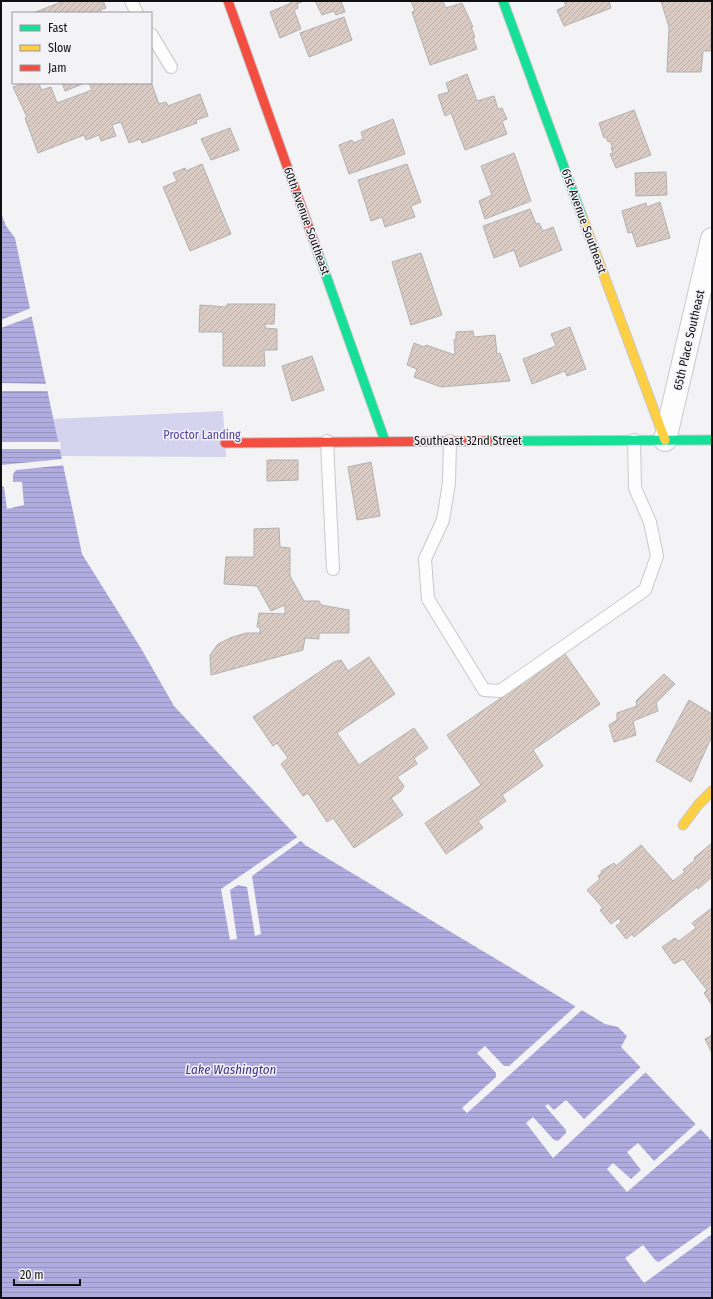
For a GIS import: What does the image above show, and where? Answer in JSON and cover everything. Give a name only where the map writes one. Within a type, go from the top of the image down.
[{"type":"street","name":"60th Avenue Southeast","points":[[228,1],[385,441]]},
{"type":"street","name":"61st Avenue Southeast","points":[[503,1],[665,440]]},
{"type":"street","name":"65th Place Southeast","points":[[665,440],[712,239]]},
{"type":"street","name":"Southeast 32nd Street","points":[[224,443],[328,441],[712,440]]},
{"type":"street","points":[[683,826],[698,805],[712,791]]},
{"type":"lane","points":[[131,1],[136,12]]},
{"type":"lane","points":[[152,36],[171,67]]},
{"type":"lane","points":[[450,441],[449,483],[443,520],[426,559],[428,599],[484,690],[500,691],[645,590],[657,556],[650,522],[635,488],[634,440]]},
{"type":"lane","points":[[328,441],[333,569]]},
{"type":"green space","name":"Proctor Landing","points":[[223,411],[226,457],[60,456],[53,419]]},
{"type":"water","name":"Lake Washington","points":[[1,213],[6,226],[15,238],[82,554],[142,650],[174,706],[305,845],[605,1024],[618,1027],[627,1036],[621,1047],[712,1141],[712,1298],[1,1298]]},
{"type":"pier","points":[[31,308],[33,316],[1,328],[1,320]]},
{"type":"pier","points":[[1,383],[47,384],[49,391],[1,391]]},
{"type":"pier","points":[[1,442],[60,442],[61,449],[1,449]]},
{"type":"pier","points":[[63,459],[65,465],[16,470],[13,474],[13,482],[22,482],[24,505],[7,509],[4,487],[1,486],[1,465]]},
{"type":"pier","points":[[299,836],[302,840],[252,876],[261,934],[255,936],[247,887],[238,885],[230,890],[237,939],[230,940],[221,889]]},
{"type":"pier","points":[[577,1005],[583,1009],[467,1113],[462,1108],[496,1077],[496,1073],[477,1053],[485,1046],[504,1066],[509,1066]]},
{"type":"pier","points":[[642,1066],[647,1071],[553,1158],[526,1123],[533,1117],[554,1140],[558,1141],[566,1133],[566,1130],[545,1106],[548,1104],[554,1110],[566,1100],[584,1119]]},
{"type":"pier","points":[[697,1123],[702,1128],[627,1192],[607,1169],[613,1163],[631,1179],[641,1170],[627,1152],[638,1143],[654,1161]]},
{"type":"pier","points":[[712,1225],[712,1234],[644,1283],[625,1258],[643,1245],[656,1261],[659,1262]]},
{"type":"building","points":[[64,1],[103,1],[106,8],[100,10],[101,12],[36,12]]},
{"type":"building","points":[[290,1],[304,1],[297,4],[298,8],[294,10],[301,29],[280,38],[270,12],[291,3]]},
{"type":"building","points":[[315,1],[341,1],[345,12],[336,15],[334,11],[322,15]]},
{"type":"building","points":[[411,1],[446,1],[443,2],[446,8],[462,3],[473,27],[471,27],[475,37],[473,38],[477,49],[430,65],[412,12],[415,11]]},
{"type":"building","points":[[564,1],[609,1],[611,8],[564,26],[557,10],[566,6]]},
{"type":"building","points":[[661,1],[712,1],[711,51],[703,51],[701,72],[667,72],[669,27]]},
{"type":"building","points":[[344,17],[352,40],[309,57],[300,33]]},
{"type":"building","points":[[467,74],[477,101],[494,96],[498,109],[502,108],[507,119],[502,121],[507,134],[465,150],[451,113],[445,116],[438,95],[449,92],[446,83]]},
{"type":"building","points":[[22,84],[39,84],[41,90],[51,87],[57,103],[92,90],[89,84],[152,84],[159,104],[166,102],[168,106],[200,94],[208,116],[196,120],[197,123],[142,143],[140,139],[129,143],[121,122],[112,125],[116,136],[101,141],[99,135],[86,140],[84,135],[38,153],[25,118],[27,117],[13,87]]},
{"type":"building","points":[[62,84],[82,84],[65,91]]},
{"type":"building","points":[[634,110],[651,155],[616,168],[610,154],[613,153],[611,148],[613,148],[610,141],[608,142],[606,137],[604,138],[599,123]]},
{"type":"building","points":[[393,119],[405,154],[349,174],[339,145],[352,140],[353,143],[363,139],[361,132]]},
{"type":"building","points":[[230,128],[239,150],[211,160],[201,139]]},
{"type":"building","points":[[514,153],[531,201],[485,219],[479,201],[492,195],[481,166]]},
{"type":"building","points":[[202,164],[231,234],[190,251],[163,187],[177,181],[173,173],[185,168],[186,171]]},
{"type":"building","points":[[407,164],[421,202],[411,206],[415,217],[385,227],[382,217],[371,221],[358,180]]},
{"type":"building","points":[[666,172],[667,195],[636,196],[635,173]]},
{"type":"building","points":[[660,202],[670,238],[637,247],[632,232],[628,233],[622,211],[646,203],[647,207]]},
{"type":"building","points":[[530,209],[536,224],[539,223],[543,231],[553,227],[562,250],[520,267],[514,250],[494,258],[483,226]]},
{"type":"building","points":[[421,253],[442,315],[411,325],[392,262]]},
{"type":"building","points":[[227,304],[275,304],[274,324],[265,324],[265,328],[277,329],[277,350],[264,350],[265,366],[223,366],[223,332],[199,332],[200,305],[227,307]]},
{"type":"building","points":[[570,327],[586,369],[567,376],[565,371],[532,384],[523,359],[556,346],[551,334]]},
{"type":"building","points":[[473,331],[474,337],[495,335],[497,354],[500,353],[510,381],[441,387],[414,377],[417,369],[407,365],[414,343],[424,347],[426,345],[455,355],[454,339],[456,340],[456,332]]},
{"type":"building","points":[[312,356],[324,390],[292,401],[282,366]]},
{"type":"building","points":[[267,460],[298,460],[298,480],[267,481]]},
{"type":"building","points":[[371,462],[380,516],[357,520],[348,467]]},
{"type":"building","points":[[279,528],[280,547],[290,548],[290,576],[304,601],[319,601],[321,605],[349,610],[349,633],[319,633],[319,639],[305,638],[303,650],[211,675],[210,655],[218,644],[246,633],[260,633],[260,627],[257,627],[259,613],[285,614],[285,605],[271,611],[257,586],[224,584],[226,557],[254,557],[254,529]]},
{"type":"building","points":[[565,654],[600,704],[533,750],[543,766],[502,795],[506,801],[478,821],[483,828],[446,854],[425,823],[481,785],[447,735]]},
{"type":"building","points":[[369,657],[395,694],[337,733],[359,765],[414,728],[428,748],[414,758],[417,764],[397,777],[404,786],[401,791],[391,798],[403,815],[354,848],[333,818],[327,822],[308,793],[303,796],[281,764],[288,758],[277,743],[273,746],[253,717],[334,662],[341,660],[348,671]]},
{"type":"building","points":[[664,674],[675,684],[656,703],[658,711],[633,721],[636,735],[614,742],[609,725],[617,720],[617,713],[637,706],[636,701]]},
{"type":"building","points":[[689,700],[712,714],[712,736],[691,782],[656,761]]},
{"type":"building","points":[[712,843],[712,877],[698,889],[697,887],[634,937],[632,934],[626,939],[616,926],[621,922],[619,918],[611,924],[600,910],[603,908],[587,890],[600,879],[598,876],[602,872],[601,871],[614,863],[616,866],[641,845],[673,881],[685,872],[683,870],[695,860],[694,858]]},
{"type":"building","points":[[712,908],[712,1005],[704,993],[707,990],[683,959],[674,964],[662,947],[675,938],[679,941],[696,928],[692,923]]},
{"type":"building","points":[[712,1035],[712,1053],[705,1039]]},
{"type":"traffic: fast","points":[[503,1],[583,219]]},
{"type":"traffic: fast","points":[[318,253],[385,441]]},
{"type":"traffic: fast","points":[[488,441],[712,440]]},
{"type":"traffic: slow","points":[[583,219],[665,440]]},
{"type":"traffic: slow","points":[[683,825],[698,805],[712,791]]},
{"type":"traffic: jam","points":[[228,1],[318,253]]},
{"type":"traffic: jam","points":[[225,443],[488,441]]}]
